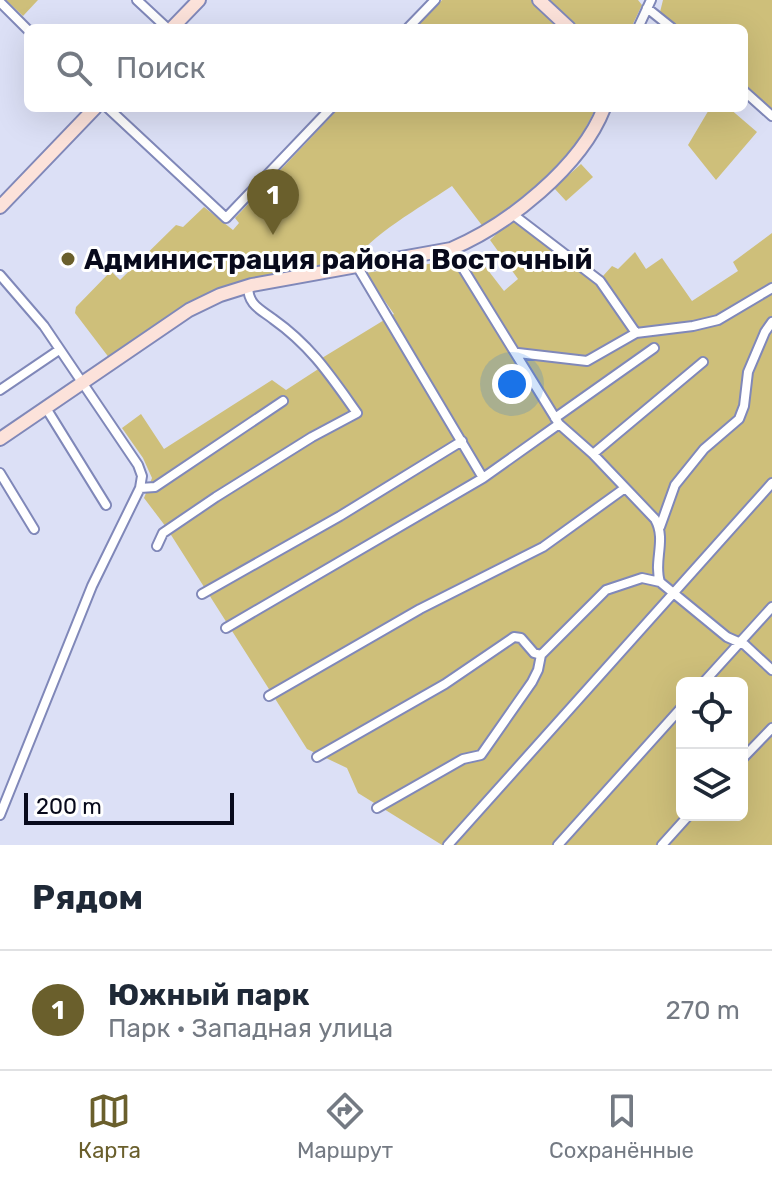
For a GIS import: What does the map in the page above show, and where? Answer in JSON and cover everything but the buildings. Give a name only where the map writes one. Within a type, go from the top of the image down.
[{"type":"street","points":[[137,0],[165,24]]},
{"type":"street","points":[[174,24],[199,0]]},
{"type":"street","points":[[412,24],[435,0]]},
{"type":"street","points":[[539,0],[565,24]]},
{"type":"street","points":[[0,2],[24,26]]},
{"type":"street","points":[[640,24],[649,4],[668,24]]},
{"type":"street","points":[[748,95],[772,116]]},
{"type":"street","points":[[0,207],[91,112]]},
{"type":"street","points":[[112,112],[226,218],[327,112]]},
{"type":"street","points":[[0,439],[189,310],[220,295],[248,286],[451,249],[479,237],[541,189],[575,155],[586,142],[602,112]]},
{"type":"street","points":[[511,213],[600,281],[636,333]]},
{"type":"street","points":[[451,249],[481,300],[518,353],[557,421],[593,454],[660,527]]},
{"type":"street","points":[[357,266],[483,478]]},
{"type":"street","points":[[0,275],[38,317],[138,465],[142,476],[140,488],[92,586],[0,815]]},
{"type":"street","points":[[157,546],[163,533],[216,497],[312,437],[357,413],[317,356],[276,321],[255,309],[248,286]]},
{"type":"street","points":[[518,353],[587,361],[636,333],[718,320],[772,288]]},
{"type":"street","points":[[660,582],[657,572],[660,527],[665,507],[675,485],[704,449],[739,419],[744,406],[748,372],[772,322]]},
{"type":"street","points":[[226,628],[483,478],[654,348]]},
{"type":"street","points":[[0,390],[59,350]]},
{"type":"street","points":[[593,454],[703,362]]},
{"type":"street","points":[[140,488],[155,487],[283,401]]},
{"type":"street","points":[[46,408],[106,505]]},
{"type":"street","points":[[202,594],[340,516],[462,441]]},
{"type":"street","points":[[0,473],[34,529]]},
{"type":"street","points":[[448,845],[772,483]]},
{"type":"street","points":[[269,696],[420,609],[543,547],[625,488]]},
{"type":"street","points":[[377,808],[463,759],[481,755],[532,682],[541,655],[606,590],[642,578],[660,582],[727,637],[745,645],[772,670]]},
{"type":"street","points":[[708,677],[772,607]]},
{"type":"street","points":[[317,757],[445,684],[514,637],[521,638],[534,653],[541,655]]},
{"type":"street","points":[[558,845],[676,714]]},
{"type":"street","points":[[748,753],[772,728]]},
{"type":"street","points":[[662,845],[684,821]]},
{"type":"shaded area","points":[[6,0],[38,0],[23,16]]},
{"type":"shaded area","points":[[442,0],[534,0],[558,24],[420,24]]},
{"type":"shaded area","points":[[550,0],[638,0],[642,5],[633,24],[575,24]]},
{"type":"shaded area","points":[[663,0],[772,0],[772,110],[748,88],[748,24],[675,24],[660,12]]},
{"type":"shaded area","points":[[335,112],[594,112],[578,142],[542,181],[484,228],[452,186],[381,234],[358,255],[353,265],[256,279],[110,359],[75,313],[76,307],[111,271],[120,280],[176,225],[183,227],[204,207],[233,230],[239,223],[235,218]]},
{"type":"shaded area","points":[[708,112],[734,112],[757,132],[716,180],[688,145]]},
{"type":"shaded area","points":[[581,164],[593,177],[566,201],[554,188]]},
{"type":"shaded area","points":[[519,213],[603,276],[612,266],[618,269],[635,252],[646,269],[662,258],[692,301],[738,271],[733,262],[772,233],[772,845],[442,845],[358,793],[347,768],[307,749],[166,527],[144,498],[152,478],[143,458],[122,428],[141,414],[164,449],[272,380],[286,390],[326,364],[322,358],[394,314],[365,273],[456,260],[474,252],[504,291],[518,279],[490,240]]},
{"type":"place","name":"Южный парк","points":[[273,235]]},
{"type":"place","name":"Администрация района Восточный","points":[[68,259]]}]
